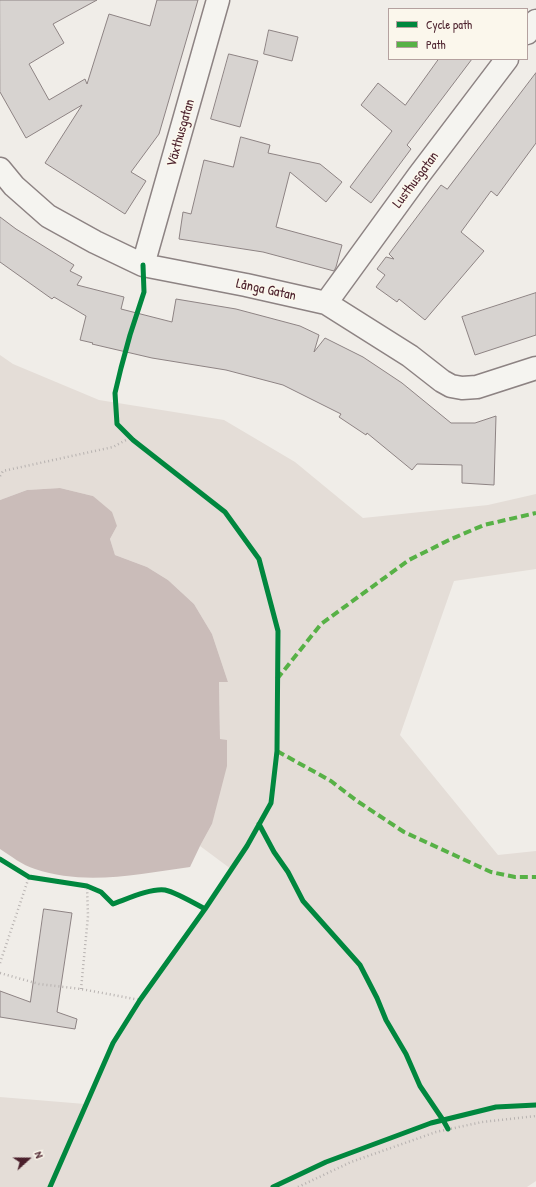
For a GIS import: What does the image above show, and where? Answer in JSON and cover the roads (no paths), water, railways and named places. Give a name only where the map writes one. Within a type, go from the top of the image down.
[{"type":"street","name":"Växthusgatan","points":[[143,265],[218,0]]},
{"type":"street","points":[[528,32],[536,21]]},
{"type":"street","name":"Lusthusgatan","points":[[326,303],[419,175],[506,60]]},
{"type":"street","name":"Långa Gatan","points":[[0,169],[14,186],[48,216],[95,242],[143,265],[246,285],[326,303],[410,356],[442,381],[451,386],[462,388],[477,387],[536,368]]}]
